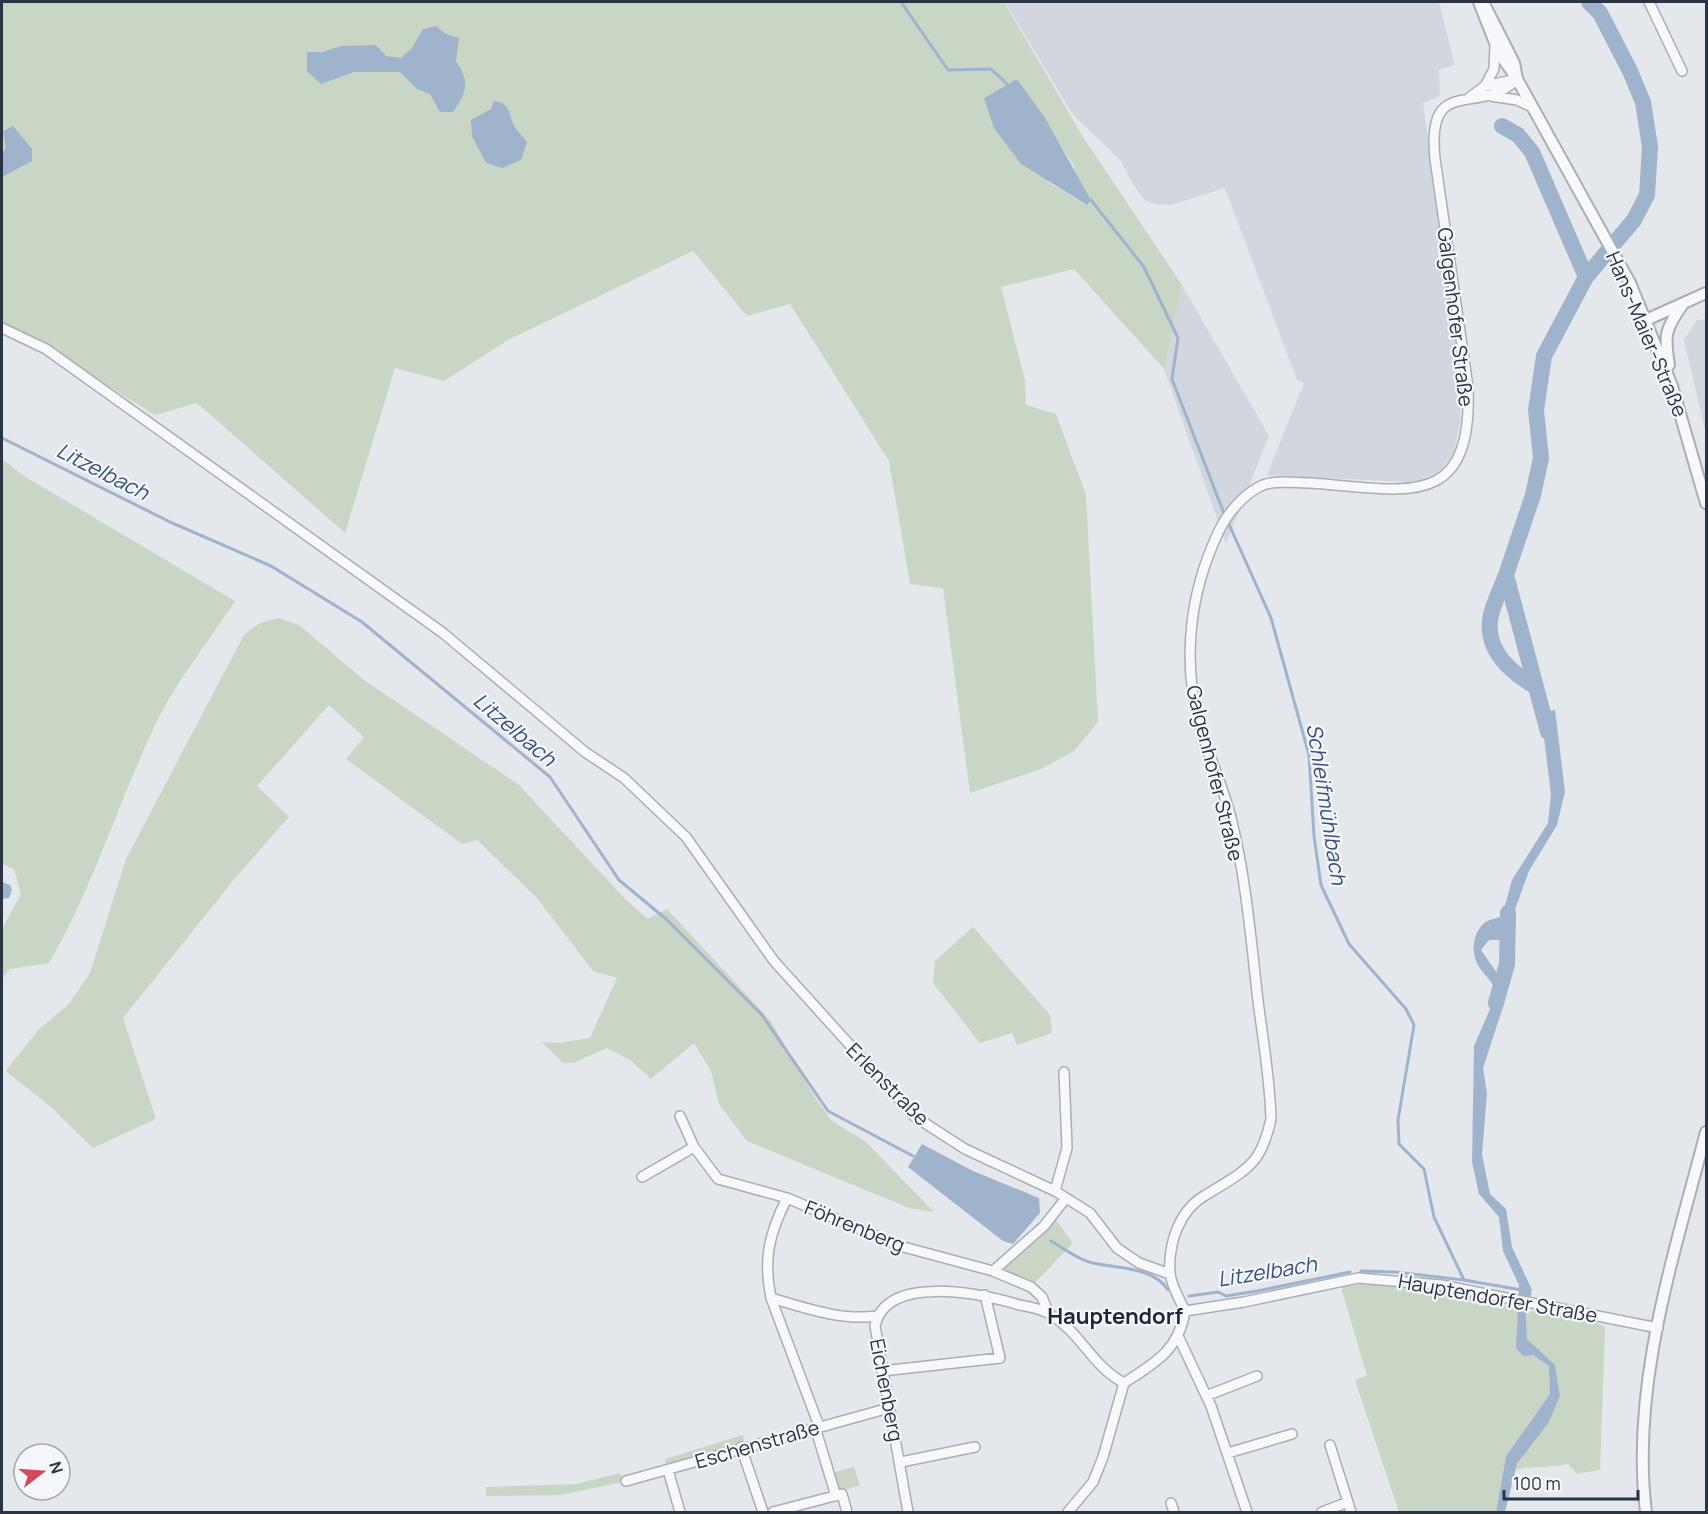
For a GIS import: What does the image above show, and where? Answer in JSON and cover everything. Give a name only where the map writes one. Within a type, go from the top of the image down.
[{"type":"street","name":"Hans-Maier-Straße","points":[[1481,2],[1495,43],[1506,66],[1517,79],[1622,266],[1672,386],[1707,503]]},
{"type":"street","name":"Hans-Maier-Straße","points":[[1481,2],[1514,63],[1517,79]]},
{"type":"street","points":[[1649,2],[1682,71]]},
{"type":"street","points":[[1486,91],[1494,69],[1495,43]]},
{"type":"street","name":"Galgenhofer Straße","points":[[1170,1274],[1177,1228],[1187,1209],[1201,1197],[1231,1180],[1255,1159],[1266,1140],[1271,1119],[1270,1092],[1239,861],[1231,817],[1200,724],[1189,667],[1192,609],[1203,570],[1223,524],[1238,504],[1263,484],[1299,483],[1409,489],[1425,487],[1450,470],[1460,455],[1469,409],[1468,387],[1433,135],[1439,112],[1454,102],[1486,91],[1503,91],[1517,79]]},
{"type":"street","name":"Galgenhofer Straße","points":[[1486,91],[1532,107]]},
{"type":"street","points":[[1646,320],[1707,293]]},
{"type":"street","points":[[1672,386],[1665,342],[1667,326],[1683,304]]},
{"type":"street","name":"Erlenstraße","points":[[2,328],[46,349],[347,561],[444,633],[585,752],[624,778],[686,837],[774,962],[914,1116],[965,1149],[1055,1191],[1090,1213],[1117,1248],[1139,1263],[1170,1274]]},
{"type":"street","points":[[1055,1191],[1067,1148],[1064,1072]]},
{"type":"street","name":"Föhrenberg","points":[[680,1116],[694,1147],[718,1179],[787,1198],[900,1246],[993,1271],[1031,1287],[1042,1297],[1048,1312]]},
{"type":"street","points":[[1646,1512],[1643,1470],[1645,1424],[1658,1328],[1669,1267],[1707,1132]]},
{"type":"street","points":[[642,1177],[694,1147]]},
{"type":"street","points":[[787,1198],[771,1230],[766,1272],[771,1298],[817,1427],[836,1496]]},
{"type":"street","points":[[993,1271],[1044,1227],[1066,1198]]},
{"type":"street","points":[[1068,1512],[1093,1482],[1103,1457],[1124,1383],[1147,1368],[1179,1338],[1185,1311],[1170,1274]]},
{"type":"street","name":"Hauptendorfer Straße","points":[[1185,1311],[1244,1302],[1358,1278],[1425,1282],[1658,1328]]},
{"type":"street","name":"Eichenberg","points":[[909,1512],[875,1326],[877,1316],[898,1298],[925,1292],[954,1291],[985,1295],[1048,1312],[1071,1328],[1094,1360],[1109,1375],[1124,1383]]},
{"type":"street","points":[[882,1371],[1000,1358],[985,1295]]},
{"type":"street","points":[[771,1298],[818,1311],[860,1318],[877,1316]]},
{"type":"street","points":[[1179,1338],[1206,1396],[1247,1512]]},
{"type":"street","points":[[1206,1396],[1257,1376]]},
{"type":"street","name":"Eschenstraße","points":[[626,1482],[741,1447],[889,1408]]},
{"type":"street","points":[[1228,1453],[1292,1434]]},
{"type":"street","points":[[1330,1445],[1351,1512]]},
{"type":"street","points":[[741,1447],[763,1512]]},
{"type":"street","name":"Eichenberg","points":[[901,1462],[975,1447]]},
{"type":"street","points":[[668,1470],[680,1512]]},
{"type":"street","points":[[773,1512],[842,1494],[847,1512]]},
{"type":"street","points":[[1322,1512],[1347,1502]]},
{"type":"shaded area","points":[[1005,2],[1439,2],[1455,65],[1439,70],[1440,96],[1423,103],[1462,388],[1460,422],[1454,453],[1440,471],[1420,481],[1409,482],[1267,475],[1304,383],[1297,380],[1225,188],[1171,205],[1146,201],[1134,186],[1120,160],[1073,115]]},
{"type":"shaded area","points":[[1182,285],[1269,436],[1226,544],[1164,369]]},
{"type":"shaded area","points":[[1706,319],[1706,434],[1684,340],[1697,320]]},
{"type":"green space","points":[[2,2],[1004,2],[1083,137],[1182,285],[1164,369],[1074,269],[1001,287],[1025,380],[1026,405],[1056,414],[1086,495],[1098,722],[1074,751],[1041,769],[970,793],[943,588],[910,584],[889,461],[790,304],[747,316],[693,251],[508,340],[444,381],[395,368],[345,533],[197,403],[155,415],[17,330],[2,324]],"holes":[[[1017,79],[1074,166],[1086,205],[1047,181]]]},
{"type":"green space","points":[[2,459],[24,476],[235,601],[163,709],[79,905],[49,963],[10,969],[2,978],[2,929],[21,894],[14,869],[2,864]]},
{"type":"green space","points":[[279,618],[299,625],[364,680],[519,785],[627,901],[648,919],[667,909],[770,1020],[814,1096],[832,1121],[865,1141],[934,1212],[909,1208],[747,1141],[719,1104],[711,1071],[694,1043],[651,1079],[630,1060],[607,1048],[573,1063],[563,1063],[542,1042],[559,1043],[590,1038],[617,978],[593,971],[537,898],[477,840],[462,844],[346,759],[364,737],[329,705],[257,786],[289,817],[236,877],[123,1018],[156,1119],[93,1148],[52,1108],[6,1071],[38,1030],[69,1004],[90,973],[126,859],[244,635],[260,623]]},
{"type":"green space","points":[[973,927],[1050,1015],[1052,1033],[1017,1045],[1012,1033],[980,1043],[933,983],[935,961]]},
{"type":"green space","points":[[1056,1220],[1072,1242],[1071,1245],[1031,1287],[993,1271]]},
{"type":"green space","points":[[1383,1282],[1451,1292],[1518,1310],[1517,1336],[1533,1355],[1550,1366],[1550,1394],[1506,1456],[1496,1512],[1399,1512],[1355,1380],[1367,1376],[1342,1291],[1343,1286]]},
{"type":"green space","points":[[1538,1310],[1586,1317],[1605,1327],[1600,1470],[1577,1474],[1568,1464],[1514,1470],[1554,1410],[1560,1396],[1555,1365],[1527,1339],[1526,1317],[1530,1312]]},
{"type":"green space","points":[[743,1435],[744,1442],[666,1465],[665,1459]]},
{"type":"green space","points":[[854,1467],[860,1485],[838,1492],[832,1473]]},
{"type":"green space","points":[[620,1473],[623,1482],[561,1495],[486,1496],[486,1487],[576,1484]]},
{"type":"water","points":[[436,26],[446,34],[459,38],[456,61],[463,75],[465,87],[453,112],[440,112],[430,94],[417,89],[400,72],[354,72],[321,84],[307,71],[307,52],[323,52],[341,46],[376,45],[386,56],[401,58],[412,48],[423,29]]},
{"type":"water","points":[[1017,79],[1045,118],[1091,200],[1087,205],[1021,164],[994,128],[984,98]]},
{"type":"water","points":[[494,101],[507,107],[514,126],[527,142],[521,160],[502,168],[486,163],[472,136],[471,120],[491,109]]},
{"type":"water","points":[[13,126],[32,149],[32,161],[2,177],[2,153],[6,148],[3,131]]},
{"type":"water","points":[[1555,710],[1565,792],[1557,825],[1529,871],[1504,940],[1489,940],[1481,950],[1506,986],[1503,1007],[1483,1068],[1487,1093],[1482,1154],[1490,1194],[1506,1209],[1512,1247],[1532,1290],[1526,1317],[1527,1339],[1555,1365],[1560,1396],[1549,1422],[1517,1464],[1505,1512],[1496,1512],[1506,1456],[1550,1394],[1549,1366],[1533,1355],[1523,1356],[1516,1348],[1519,1285],[1503,1251],[1499,1217],[1479,1194],[1472,1162],[1474,1046],[1496,995],[1493,985],[1475,959],[1474,940],[1484,923],[1502,916],[1512,880],[1548,823],[1551,794],[1541,713]]},
{"type":"water","points":[[2,882],[10,885],[12,890],[9,898],[2,899]]},
{"type":"water","points":[[922,1144],[973,1171],[1039,1198],[1040,1213],[1013,1244],[1003,1241],[908,1167]]},
{"type":"waterway","name":"Schleifmühlbach","points":[[901,2],[948,70],[991,69],[1007,84]]},
{"type":"waterway","points":[[1548,732],[1506,575],[1533,495],[1541,458],[1536,410],[1544,356],[1586,277],[1634,220],[1647,195],[1650,147],[1643,102],[1630,71],[1600,13],[1589,2]]},
{"type":"waterway","points":[[1502,126],[1518,135],[1532,152],[1586,277]]},
{"type":"waterway","name":"Schleifmühlbach","points":[[1091,200],[1144,267],[1178,338],[1172,379],[1225,516]]},
{"type":"waterway","name":"Litzelbach","points":[[2,438],[170,522],[271,566],[362,622],[550,777],[619,880],[666,919],[762,1015],[828,1111],[913,1156]]},
{"type":"waterway","name":"Schleifmühlbach","points":[[1228,522],[1271,618],[1309,755],[1314,836],[1321,885],[1349,944],[1406,1009],[1414,1025],[1398,1120],[1399,1144],[1424,1169],[1434,1217],[1464,1280],[1522,1290]]},
{"type":"waterway","points":[[1506,575],[1491,614],[1492,642],[1502,660],[1536,687]]},
{"type":"waterway","points":[[1496,1003],[1507,964],[1508,913]]},
{"type":"waterway","name":"Litzelbach","points":[[1051,1241],[1089,1262],[1132,1269],[1152,1276],[1168,1290]]},
{"type":"waterway","name":"Litzelbach","points":[[1361,1271],[1395,1272],[1464,1280]]},
{"type":"waterway","name":"Litzelbach","points":[[1189,1296],[1218,1292],[1226,1296],[1350,1272]]},
{"type":"district","name":"Hauptendorf","points":[[1115,1316]]}]
